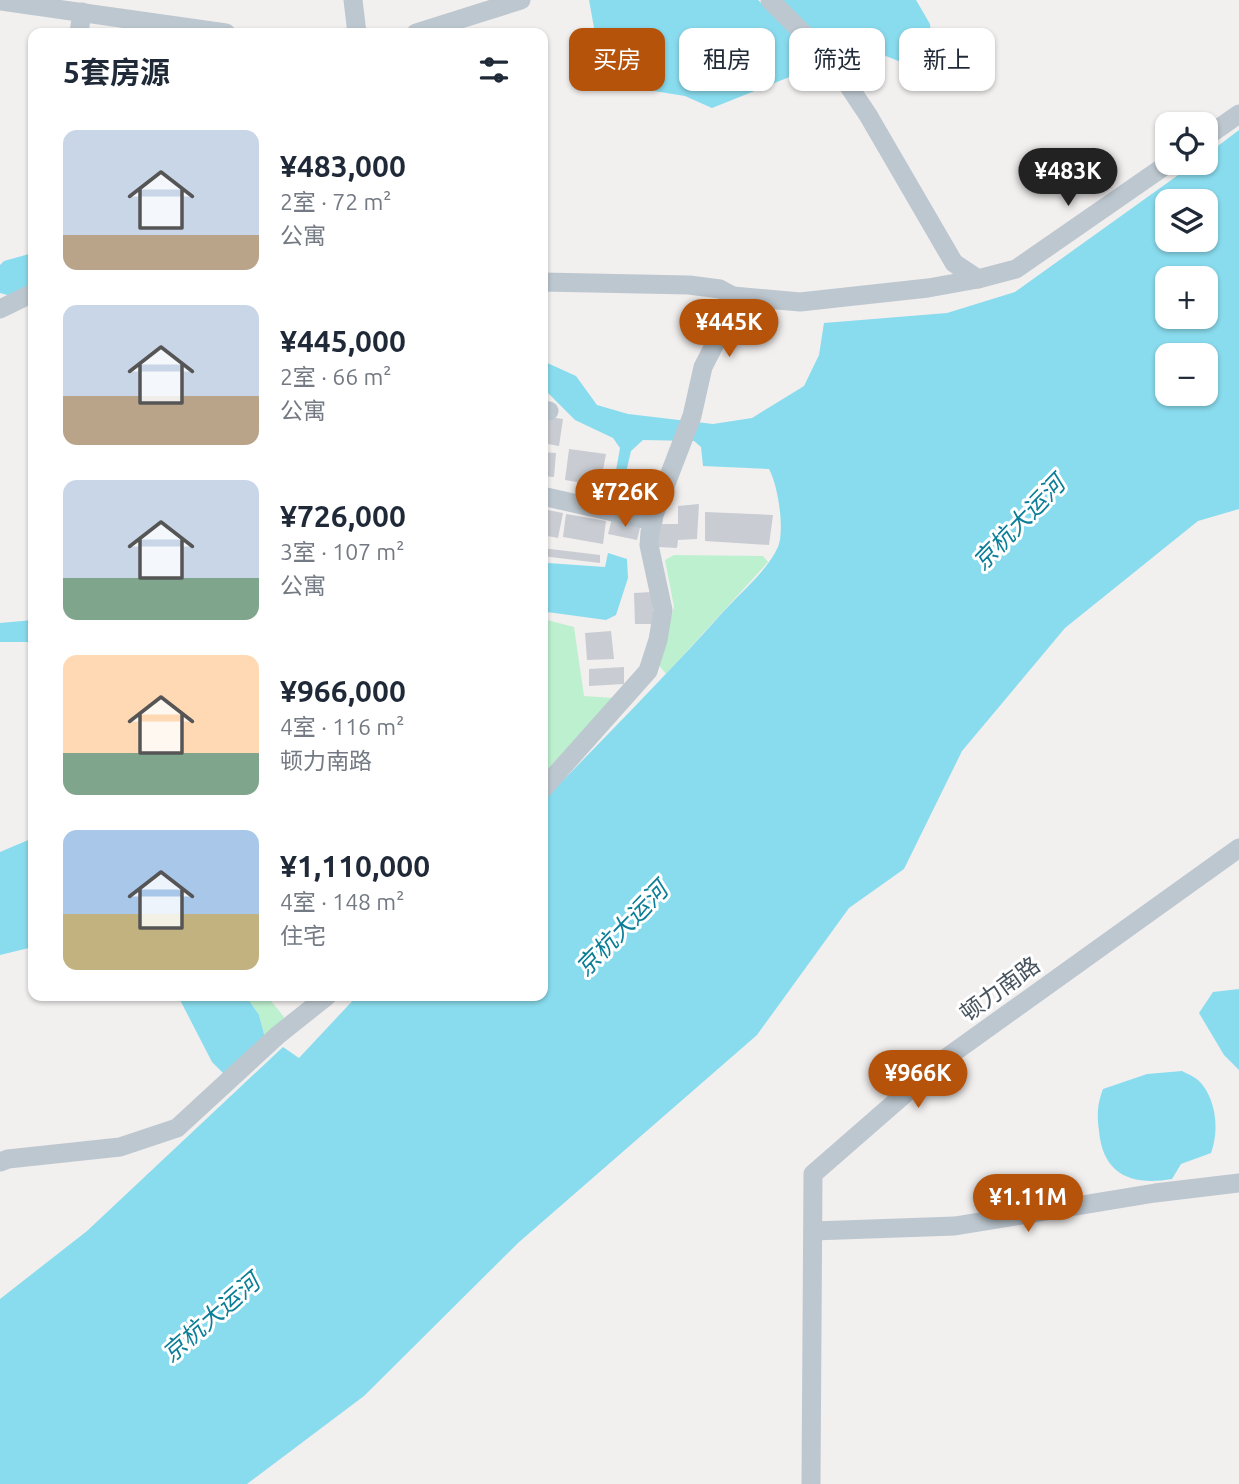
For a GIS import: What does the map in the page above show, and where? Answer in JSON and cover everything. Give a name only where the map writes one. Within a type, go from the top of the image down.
[{"type":"street","points":[[352,0],[356,28]]},
{"type":"street","points":[[431,28],[521,0]]},
{"type":"street","points":[[770,0],[834,64],[868,115],[954,263],[978,278]]},
{"type":"street","points":[[0,1],[192,28]]},
{"type":"street","points":[[80,28],[82,12]]},
{"type":"street","points":[[1218,129],[1239,114]]},
{"type":"street","points":[[548,282],[689,285],[720,289],[733,296],[800,302],[928,288],[1016,269],[1155,173]]},
{"type":"street","points":[[0,309],[28,295]]},
{"type":"street","points":[[548,783],[648,671],[658,640],[663,610],[649,545],[653,521],[692,416],[703,367],[726,322],[733,296]]},
{"type":"street","points":[[548,497],[653,521]]},
{"type":"street","name":"顿力南路","points":[[811,1484],[813,1174],[946,1058],[1239,848]]},
{"type":"street","points":[[0,1162],[120,1147],[177,1128],[278,1035],[321,1001]]},
{"type":"street","points":[[813,1231],[956,1226],[1154,1193],[1239,1183]]},
{"type":"green space","points":[[674,555],[763,556],[768,562],[666,674],[658,664],[674,607],[665,560]]},
{"type":"green space","points":[[548,620],[574,627],[584,696],[614,698],[548,772]]},
{"type":"green space","points":[[249,1001],[271,1001],[284,1017],[268,1049],[259,1015]]},
{"type":"water","points":[[589,0],[758,0],[789,31],[789,77],[775,83],[775,28],[679,28],[679,91],[754,91],[712,108],[685,96],[654,91],[665,91],[665,28],[594,28]]},
{"type":"water","points":[[782,0],[916,0],[930,28],[899,28],[899,61],[885,56],[885,28],[811,28]]},
{"type":"water","name":"京杭大运河","points":[[1239,130],[1239,509],[1198,521],[1065,628],[962,751],[904,869],[849,908],[757,1035],[518,1243],[364,1396],[247,1484],[0,1484],[0,1299],[87,1231],[283,1047],[299,1058],[352,1001],[548,1001],[548,796],[753,581],[778,547],[781,530],[780,508],[769,469],[703,466],[701,447],[694,441],[643,440],[631,451],[622,490],[613,487],[620,448],[613,438],[575,420],[548,393],[548,363],[576,376],[597,405],[628,414],[713,424],[752,418],[804,386],[819,355],[824,323],[947,313],[1015,292],[1155,192],[1155,252],[1218,252],[1218,189],[1159,189],[1178,175],[1218,175],[1218,146]]},
{"type":"water","points":[[28,254],[28,301],[0,293],[0,265],[4,261]]},
{"type":"water","points":[[608,553],[627,559],[628,578],[616,615],[606,620],[548,612],[548,563],[605,567]]},
{"type":"water","points":[[28,620],[28,642],[0,642],[0,623]]},
{"type":"water","points":[[28,840],[28,948],[0,955],[0,852]]},
{"type":"water","points":[[1239,989],[1239,1070],[1224,1055],[1199,1013],[1213,992]]},
{"type":"water","points":[[181,1001],[249,1001],[259,1015],[268,1049],[233,1083],[212,1062]]},
{"type":"water","points":[[1182,1071],[1199,1081],[1210,1099],[1216,1127],[1211,1153],[1181,1164],[1172,1179],[1144,1181],[1122,1174],[1106,1158],[1102,1146],[1098,1115],[1103,1089],[1147,1074]]},
{"type":"building","points":[[548,417],[563,419],[559,446],[548,444]]},
{"type":"building","points":[[569,449],[606,454],[600,486],[565,480]]},
{"type":"building","points":[[548,452],[556,453],[554,477],[548,476]]},
{"type":"building","points":[[637,476],[661,483],[650,507],[626,499]]},
{"type":"building","points":[[699,504],[697,539],[678,540],[677,548],[658,547],[659,524],[678,524],[678,506]]},
{"type":"building","points":[[548,510],[563,513],[558,538],[548,536]]},
{"type":"building","points":[[705,512],[773,515],[769,545],[705,541]]},
{"type":"building","points":[[566,514],[606,521],[603,544],[563,537]]},
{"type":"building","points":[[612,519],[641,524],[637,540],[608,534]]},
{"type":"building","points":[[548,549],[600,555],[600,563],[548,557]]},
{"type":"building","points":[[652,592],[654,624],[635,624],[634,593]]},
{"type":"building","points":[[611,631],[614,659],[587,660],[585,633]]},
{"type":"building","points":[[624,667],[624,684],[589,686],[589,669]]}]
